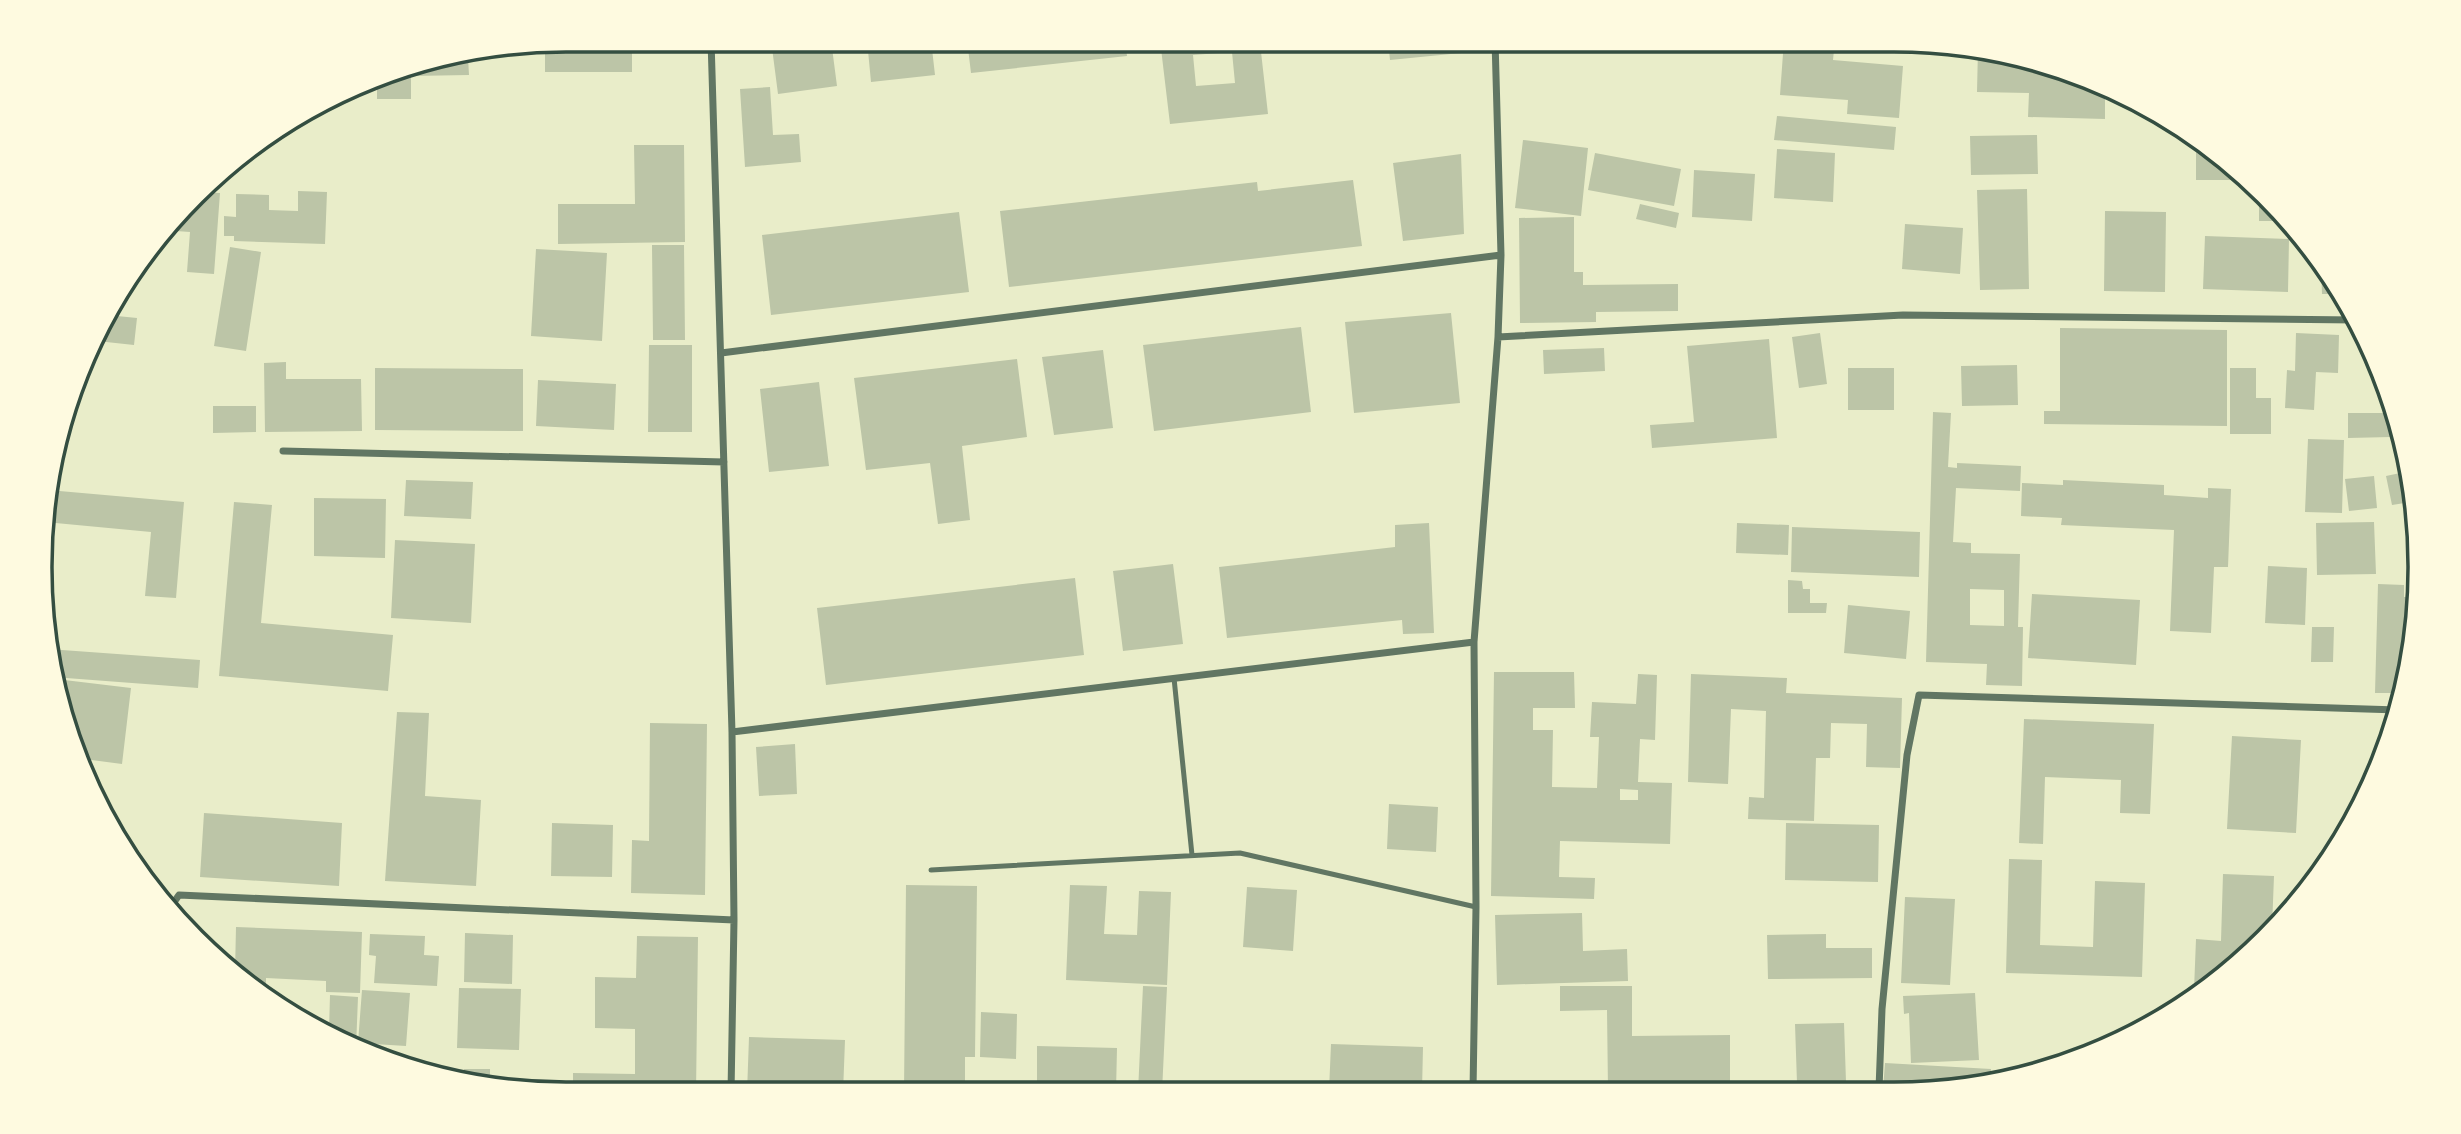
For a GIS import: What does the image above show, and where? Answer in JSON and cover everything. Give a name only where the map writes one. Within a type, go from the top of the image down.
[{"type":"street","points":[[711,52],[732,732],[734,920],[731,1082]]},
{"type":"street","points":[[1473,1082],[1476,907],[1474,642],[1499,337],[1501,255],[1495,52]]},
{"type":"street","points":[[721,353],[1501,255]]},
{"type":"street","points":[[1499,337],[1903,315],[2345,320]]},
{"type":"street","points":[[283,451],[724,462]]},
{"type":"street","points":[[732,732],[1474,642]]},
{"type":"street","points":[[1879,1082],[1882,1009],[1906,769],[1919,695],[2388,710]]},
{"type":"street","points":[[175,900],[179,895],[734,920]]},
{"type":"lane","points":[[1174,678],[1192,855]]},
{"type":"lane","points":[[931,870],[1240,853],[1476,907]]},
{"type":"building","points":[[632,52],[632,72],[545,72],[545,53]]},
{"type":"building","points":[[773,52],[833,52],[837,86],[778,94]]},
{"type":"building","points":[[868,52],[932,52],[935,75],[871,82]]},
{"type":"building","points":[[968,52],[1126,52],[1127,56],[971,73]]},
{"type":"building","points":[[1161,52],[1232,52],[1261,52],[1268,114],[1170,124]],"holes":[[[1232,52],[1235,83],[1196,86],[1193,55]]]},
{"type":"building","points":[[1389,52],[1471,52],[1390,60]]},
{"type":"building","points":[[1783,52],[1834,52],[1833,60],[1903,66],[1899,118],[1847,114],[1848,100],[1780,95]]},
{"type":"building","points":[[1978,60],[1994,62],[2059,80],[2105,98],[2105,119],[2028,117],[2029,93],[1977,92]]},
{"type":"building","points":[[468,62],[469,75],[415,76]]},
{"type":"building","points":[[411,77],[411,99],[377,99],[377,89]]},
{"type":"building","points":[[770,87],[773,135],[799,134],[801,162],[745,167],[740,89]]},
{"type":"building","points":[[1777,116],[1896,127],[1894,150],[1774,140]]},
{"type":"building","points":[[2037,135],[2038,174],[1971,175],[1970,136]]},
{"type":"building","points":[[1523,140],[1588,148],[1581,216],[1515,208]]},
{"type":"building","points":[[634,145],[684,145],[685,242],[558,244],[558,204],[635,204]]},
{"type":"building","points":[[1777,149],[1835,153],[1833,202],[1774,198]]},
{"type":"building","points":[[2196,151],[2233,180],[2196,180]]},
{"type":"building","points":[[1595,153],[1681,169],[1674,206],[1588,190]]},
{"type":"building","points":[[1461,154],[1464,234],[1403,241],[1393,163]]},
{"type":"building","points":[[1694,170],[1755,174],[1752,221],[1692,217]]},
{"type":"building","points":[[1353,180],[1362,246],[1009,287],[1000,211],[1257,182],[1258,191]]},
{"type":"building","points":[[2027,189],[2029,289],[1980,290],[1977,190]]},
{"type":"building","points":[[298,191],[327,192],[325,244],[234,241],[234,236],[224,236],[224,216],[236,217],[236,194],[269,195],[269,210],[298,211]]},
{"type":"building","points":[[214,193],[220,193],[214,274],[187,272],[190,232],[177,231]]},
{"type":"building","points":[[1640,204],[1679,213],[1676,228],[1636,219]]},
{"type":"building","points":[[2259,204],[2275,221],[2259,221]]},
{"type":"building","points":[[2105,211],[2166,212],[2165,292],[2104,291]]},
{"type":"building","points":[[959,212],[969,292],[771,315],[762,235]]},
{"type":"building","points":[[1574,217],[1574,272],[1583,272],[1583,285],[1678,284],[1678,311],[1596,312],[1596,322],[1520,323],[1519,218]]},
{"type":"building","points":[[1905,224],[1963,228],[1960,274],[1902,269]]},
{"type":"building","points":[[2205,236],[2289,239],[2288,292],[2203,289]]},
{"type":"building","points":[[652,245],[684,245],[685,340],[653,340]]},
{"type":"building","points":[[230,247],[261,252],[246,351],[214,346]]},
{"type":"building","points":[[536,249],[607,253],[602,341],[531,336]]},
{"type":"building","points":[[2322,280],[2330,294],[2322,294]]},
{"type":"building","points":[[1451,313],[1460,403],[1354,413],[1345,322]]},
{"type":"building","points":[[118,316],[137,318],[134,345],[105,342]]},
{"type":"building","points":[[1301,327],[1311,412],[1154,431],[1143,345]]},
{"type":"building","points":[[2060,328],[2227,330],[2227,426],[2044,424],[2044,411],[2060,411]]},
{"type":"building","points":[[1820,333],[1827,384],[1799,388],[1792,337]]},
{"type":"building","points":[[2296,333],[2339,335],[2338,373],[2316,372],[2314,410],[2285,408],[2287,370],[2295,371]]},
{"type":"building","points":[[1769,339],[1777,438],[1652,448],[1650,425],[1694,422],[1687,346]]},
{"type":"building","points":[[649,345],[692,345],[692,432],[648,432]]},
{"type":"building","points":[[1604,348],[1605,371],[1544,374],[1543,350]]},
{"type":"building","points":[[1103,350],[1113,428],[1054,435],[1042,357]]},
{"type":"building","points":[[1017,359],[1027,437],[962,446],[970,520],[938,524],[930,463],[866,470],[854,378]]},
{"type":"building","points":[[286,362],[286,379],[361,379],[362,431],[265,432],[264,363]]},
{"type":"building","points":[[2017,365],[2018,405],[1962,406],[1961,366]]},
{"type":"building","points":[[375,368],[523,369],[523,431],[375,430]]},
{"type":"building","points":[[1848,368],[1894,368],[1894,410],[1848,410]]},
{"type":"building","points":[[2230,368],[2256,368],[2256,398],[2271,398],[2271,434],[2230,434]]},
{"type":"building","points":[[538,380],[616,384],[614,430],[536,426]]},
{"type":"building","points":[[819,382],[829,466],[769,472],[760,389]]},
{"type":"building","points":[[213,406],[256,406],[256,432],[213,433]]},
{"type":"building","points":[[1933,412],[1951,413],[1948,467],[1957,468],[1957,463],[2021,466],[2020,491],[1956,488],[1953,542],[1971,543],[1971,553],[2020,554],[2018,627],[2023,627],[2022,686],[1986,685],[1987,664],[1926,662]],"holes":[[[1970,589],[2004,590],[2004,626],[1970,625]]]},
{"type":"building","points":[[2348,413],[2384,413],[2391,437],[2348,438]]},
{"type":"building","points":[[2308,439],[2344,440],[2342,513],[2305,512]]},
{"type":"building","points":[[2400,473],[2404,503],[2392,505],[2386,476]]},
{"type":"building","points":[[2374,476],[2377,508],[2349,511],[2345,479]]},
{"type":"building","points":[[406,480],[473,482],[471,519],[404,516]]},
{"type":"building","points":[[2063,480],[2164,485],[2164,495],[2208,498],[2208,488],[2231,489],[2228,567],[2214,567],[2211,633],[2170,631],[2174,530],[2061,525],[2062,518],[2021,516],[2022,483],[2063,485]]},
{"type":"building","points":[[58,491],[184,502],[176,598],[145,596],[151,532],[55,523]]},
{"type":"building","points":[[314,498],[386,499],[385,558],[314,556]]},
{"type":"building","points":[[234,502],[272,505],[261,623],[393,635],[388,691],[219,676]]},
{"type":"building","points":[[2374,522],[2376,574],[2317,575],[2316,523]]},
{"type":"building","points":[[1429,523],[1434,633],[1403,634],[1402,620],[1227,638],[1219,567],[1395,547],[1395,525]]},
{"type":"building","points":[[1737,523],[1789,525],[1788,555],[1736,553]]},
{"type":"building","points":[[1792,527],[1920,532],[1919,577],[1791,572]]},
{"type":"building","points":[[395,540],[475,544],[471,623],[391,618]]},
{"type":"building","points":[[1173,564],[1183,644],[1123,651],[1113,571]]},
{"type":"building","points":[[2268,566],[2307,568],[2305,625],[2265,623]]},
{"type":"building","points":[[1075,578],[1084,655],[826,685],[817,608]]},
{"type":"building","points":[[1788,580],[1802,581],[1803,589],[1810,589],[1810,603],[1827,603],[1826,613],[1788,613]]},
{"type":"building","points":[[2378,584],[2404,585],[2404,597],[2407,597],[2404,634],[2393,693],[2375,693]]},
{"type":"building","points":[[2032,594],[2140,600],[2136,665],[2028,658]]},
{"type":"building","points":[[1848,605],[1910,611],[1906,659],[1844,653]]},
{"type":"building","points":[[2312,627],[2334,627],[2333,662],[2311,662]]},
{"type":"building","points":[[59,650],[200,660],[198,688],[65,678]]},
{"type":"building","points":[[1494,672],[1574,672],[1575,708],[1533,708],[1533,730],[1553,730],[1552,787],[1597,788],[1599,737],[1590,737],[1592,702],[1636,704],[1638,674],[1657,675],[1655,740],[1640,739],[1638,782],[1672,783],[1670,844],[1560,841],[1559,877],[1595,878],[1594,899],[1491,896]],"holes":[[[1620,789],[1638,790],[1638,800],[1620,800]]]},
{"type":"building","points":[[1691,674],[1787,678],[1786,693],[1902,698],[1900,768],[1866,767],[1867,724],[1831,723],[1830,758],[1816,758],[1814,821],[1748,819],[1749,797],[1764,798],[1766,711],[1731,709],[1728,784],[1688,782]]},
{"type":"building","points":[[65,680],[131,688],[122,764],[90,760]]},
{"type":"building","points":[[397,712],[429,713],[425,796],[481,800],[476,886],[385,881]]},
{"type":"building","points":[[2024,719],[2154,724],[2150,814],[2120,813],[2121,780],[2045,777],[2043,844],[2019,843]]},
{"type":"building","points":[[650,723],[707,724],[705,895],[631,893],[632,840],[649,841]]},
{"type":"building","points":[[2232,736],[2301,740],[2296,833],[2227,829]]},
{"type":"building","points":[[795,744],[797,794],[759,796],[756,747]]},
{"type":"building","points":[[1389,804],[1438,807],[1436,852],[1387,849]]},
{"type":"building","points":[[204,813],[342,823],[339,886],[200,877]]},
{"type":"building","points":[[552,823],[613,825],[612,877],[551,876]]},
{"type":"building","points":[[1786,823],[1879,825],[1878,882],[1785,880]]},
{"type":"building","points":[[2009,859],[2042,860],[2040,945],[2093,947],[2095,881],[2145,883],[2142,977],[2006,973]]},
{"type":"building","points":[[2223,874],[2274,876],[2272,915],[2233,954],[2194,984],[2196,939],[2221,941]]},
{"type":"building","points":[[906,885],[977,886],[975,1057],[965,1057],[965,1082],[904,1082]]},
{"type":"building","points":[[1070,885],[1107,886],[1104,934],[1137,935],[1139,891],[1171,892],[1167,985],[1066,980]]},
{"type":"building","points":[[1247,887],[1297,890],[1293,951],[1243,947]]},
{"type":"building","points":[[1905,897],[1955,899],[1950,985],[1901,983]]},
{"type":"building","points":[[1582,913],[1583,951],[1627,949],[1628,981],[1497,985],[1495,915]]},
{"type":"building","points":[[236,927],[362,932],[360,993],[326,992],[326,981],[266,978],[266,984],[235,960]]},
{"type":"building","points":[[465,933],[513,935],[512,984],[464,982]]},
{"type":"building","points":[[370,934],[425,936],[424,955],[439,956],[437,986],[374,983],[376,956],[369,955]]},
{"type":"building","points":[[1826,934],[1826,948],[1872,948],[1872,978],[1768,979],[1767,935]]},
{"type":"building","points":[[637,936],[698,937],[696,1082],[573,1082],[573,1073],[635,1074],[635,1029],[595,1028],[595,977],[636,978]]},
{"type":"building","points":[[1143,986],[1167,987],[1162,1082],[1138,1082]]},
{"type":"building","points":[[1560,986],[1632,986],[1632,1036],[1730,1035],[1730,1082],[1608,1082],[1607,1010],[1560,1011]]},
{"type":"building","points":[[459,988],[521,989],[519,1050],[457,1048]]},
{"type":"building","points":[[362,990],[410,993],[406,1046],[376,1044],[358,1037]]},
{"type":"building","points":[[1975,993],[1979,1060],[1911,1063],[1909,1013],[1904,1014],[1903,996]]},
{"type":"building","points":[[330,995],[358,997],[356,1036],[329,1023]]},
{"type":"building","points":[[981,1012],[1017,1014],[1016,1059],[980,1057]]},
{"type":"building","points":[[1844,1023],[1846,1082],[1797,1082],[1795,1024]]},
{"type":"building","points":[[749,1037],[845,1040],[843,1082],[747,1082]]},
{"type":"building","points":[[1331,1044],[1423,1047],[1422,1082],[1329,1082]]},
{"type":"building","points":[[1037,1046],[1117,1048],[1116,1082],[1037,1082]]},
{"type":"building","points":[[1885,1063],[1991,1069],[1991,1072],[1961,1077],[1884,1082]]},
{"type":"building","points":[[464,1069],[490,1069],[490,1075],[467,1072]]}]
